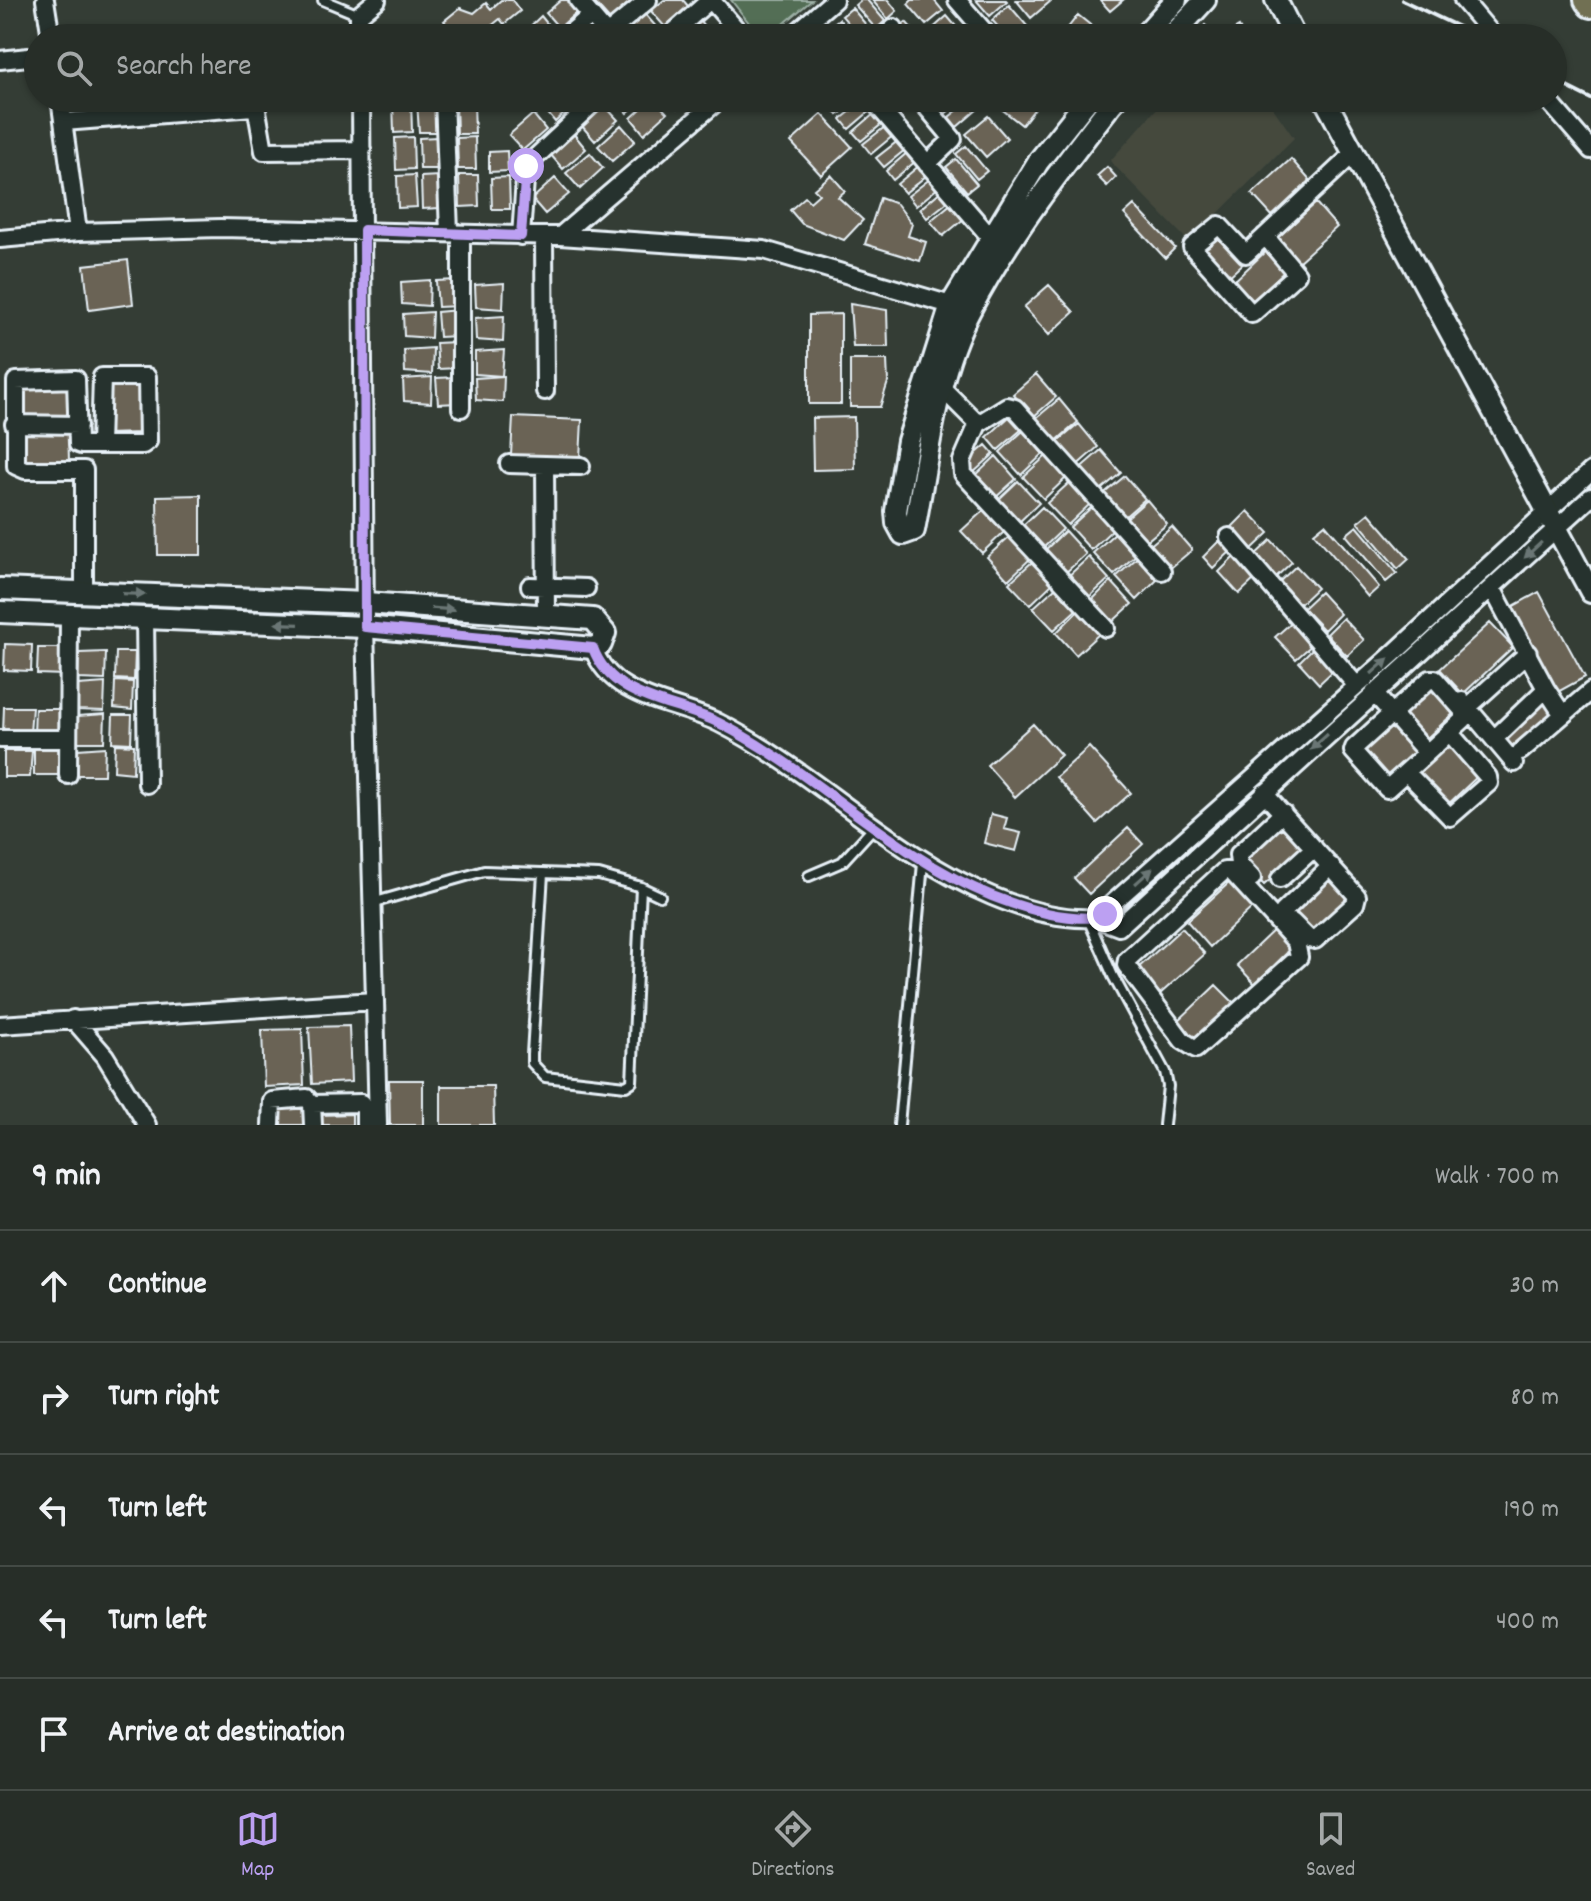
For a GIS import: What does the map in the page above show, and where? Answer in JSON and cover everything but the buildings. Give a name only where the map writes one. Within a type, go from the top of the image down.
[{"type":"street","points":[[45,0],[49,24]]},
{"type":"street","points":[[359,24],[359,15],[377,0]]},
{"type":"street","points":[[578,0],[597,24]]},
{"type":"street","points":[[620,24],[648,0]]},
{"type":"street","points":[[683,24],[711,0],[732,24]]},
{"type":"street","points":[[806,24],[834,0]]},
{"type":"street","points":[[957,0],[978,24]]},
{"type":"street","points":[[1155,24],[1176,0]]},
{"type":"street","points":[[1183,24],[1205,0]]},
{"type":"street","points":[[1276,0],[1288,24]]},
{"type":"street","points":[[1463,0],[1483,24]]},
{"type":"street","points":[[581,24],[590,16]]},
{"type":"street","points":[[0,60],[24,57]]},
{"type":"street","points":[[62,112],[78,232]]},
{"type":"street","points":[[64,122],[190,112]]},
{"type":"street","points":[[257,112],[264,151],[362,150]]},
{"type":"street","points":[[361,112],[365,627],[378,1125]]},
{"type":"street","points":[[445,112],[455,234],[461,408]]},
{"type":"street","points":[[521,236],[526,166],[584,112]]},
{"type":"street","points":[[545,391],[552,236],[704,112]]},
{"type":"street","points":[[883,112],[991,238]]},
{"type":"street","points":[[927,164],[953,139],[931,112]]},
{"type":"street","points":[[933,387],[914,530],[908,535],[899,529],[896,511],[908,441],[933,387],[960,308],[991,238],[1038,162],[1078,112]]},
{"type":"street","points":[[960,308],[1105,112]]},
{"type":"street","points":[[1331,112],[1591,592]]},
{"type":"street","points":[[1558,112],[1591,150]]},
{"type":"street","points":[[1265,236],[1297,274],[1252,314],[1192,247],[1217,225],[1246,254],[1265,236],[1352,155]]},
{"type":"street","points":[[1038,162],[1056,176]]},
{"type":"street","points":[[0,239],[78,232],[220,228],[364,230],[552,236],[764,250],[960,308]]},
{"type":"street","points":[[84,470],[19,469],[14,460],[16,381],[72,378],[78,382],[77,442],[92,445],[146,444],[147,377],[102,377],[92,445],[84,470],[84,592]]},
{"type":"street","points":[[933,387],[978,424]]},
{"type":"street","points":[[1106,628],[963,474],[962,461],[978,424],[1007,406],[1015,408],[1162,571]]},
{"type":"street","points":[[14,424],[78,425]]},
{"type":"street","points":[[509,464],[581,466]]},
{"type":"street","points":[[545,465],[538,587],[546,616]]},
{"type":"street","points":[[593,648],[599,664],[624,686],[719,723],[786,761],[923,863],[992,896],[1063,918],[1096,918],[1119,927],[1492,588],[1591,471]]},
{"type":"street","points":[[1096,918],[1357,686],[1551,520],[1591,497]]},
{"type":"street","points":[[1229,537],[1357,686]]},
{"type":"street","points":[[538,587],[586,588]]},
{"type":"street","points":[[1492,588],[1563,715]]},
{"type":"street","points":[[0,589],[366,603],[593,619],[605,633],[601,644],[593,648],[365,627],[0,612]]},
{"type":"street","points":[[68,775],[69,615]]},
{"type":"street","points":[[145,618],[147,784]]},
{"type":"street","points":[[1468,707],[1528,653]]},
{"type":"street","points":[[1435,679],[1464,712],[1464,719],[1385,788],[1353,751],[1391,713],[1435,679]]},
{"type":"street","points":[[1446,681],[1494,739],[1518,757],[1591,691]]},
{"type":"street","points":[[1494,739],[1546,689]]},
{"type":"street","points":[[1374,693],[1427,753]]},
{"type":"street","points":[[1406,772],[1450,817],[1489,783],[1488,777],[1449,732]]},
{"type":"street","points":[[0,739],[68,739]]},
{"type":"street","points":[[1264,793],[1283,813],[1355,892],[1355,904],[1312,941],[1237,860],[1283,813]]},
{"type":"street","points":[[1228,826],[1247,847]]},
{"type":"street","points":[[1280,879],[1314,848]]},
{"type":"street","points":[[1283,912],[1331,866]]},
{"type":"street","points":[[1229,870],[1299,948],[1297,961],[1199,1048],[1192,1048],[1183,1041],[1126,965],[1127,960],[1174,917],[1229,870]]},
{"type":"street","points":[[1154,894],[1174,917]]},
{"type":"street","points":[[0,1025],[375,1001]]},
{"type":"street","points":[[73,1019],[105,1056],[147,1125]]},
{"type":"street","points":[[271,1125],[272,1101],[307,1098],[312,1104],[313,1125]]},
{"type":"street","points":[[312,1104],[361,1103],[365,1109],[365,1125]]},
{"type":"lane","points":[[323,0],[359,15]]},
{"type":"lane","points":[[809,876],[842,862],[874,827]]},
{"type":"lane","points":[[899,1125],[923,863]]},
{"type":"lane","points":[[372,903],[476,872],[599,875],[660,896]]},
{"type":"lane","points":[[543,873],[532,1063],[545,1077],[626,1086],[632,1082],[641,887]]},
{"type":"lane","points":[[1096,918],[1113,976],[1165,1072],[1168,1086],[1164,1125]]},
{"type":"shaded area","points":[[1154,112],[1276,112],[1294,138],[1189,242],[1110,161]]},
{"type":"green space","points":[[731,0],[812,0],[784,24],[750,24]]},
{"type":"railway","points":[[1402,0],[1453,24]]},
{"type":"railway","points":[[1567,87],[1591,99]]},
{"type":"route","points":[[526,166],[522,178],[521,236],[364,230],[365,627],[593,648],[599,664],[624,686],[642,696],[719,723],[786,761],[921,862],[992,896],[1063,918],[1080,920],[1104,917],[1105,914]]}]
